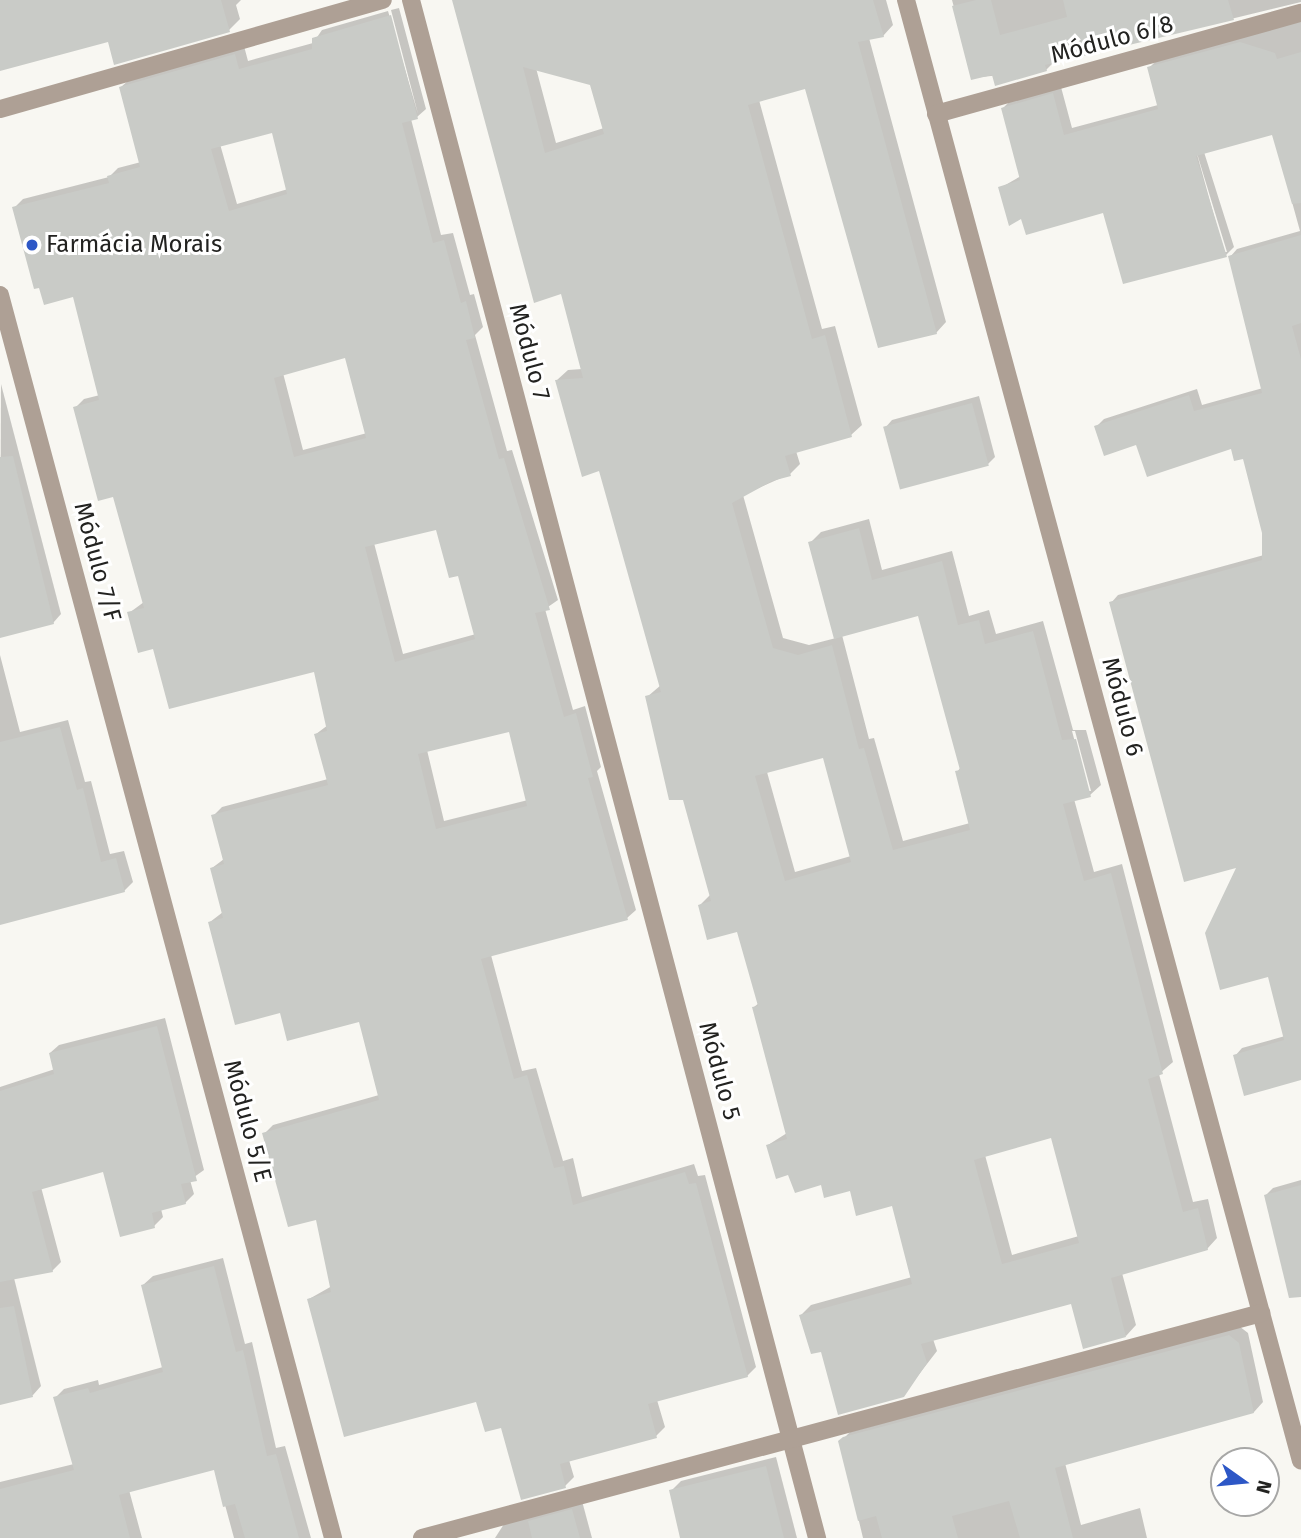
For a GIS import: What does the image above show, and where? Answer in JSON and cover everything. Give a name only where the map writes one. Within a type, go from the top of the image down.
[{"type":"street","points":[[0,109],[383,0]]},
{"type":"street","name":"Módulo 7","points":[[411,0],[600,716]]},
{"type":"street","name":"Módulo 6","points":[[906,0],[1301,1461]]},
{"type":"street","name":"Módulo 6/8","points":[[936,114],[1301,13]]},
{"type":"street","name":"Módulo 7/F","points":[[0,295],[146,842]]},
{"type":"street","name":"Módulo 5","points":[[600,716],[817,1538]]},
{"type":"street","name":"Módulo 5/E","points":[[146,842],[333,1538]]},
{"type":"street","points":[[422,1538],[1261,1313]]},
{"type":"building","points":[[0,0],[221,0],[230,32],[114,65],[108,42],[0,71]]},
{"type":"building","points":[[452,0],[873,0],[884,37],[858,42],[937,334],[878,348],[805,89],[748,105],[812,339],[825,335],[852,437],[785,456],[791,476],[772,481],[732,503],[773,648],[798,655],[832,645],[859,749],[864,748],[893,850],[970,830],[955,771],[960,770],[918,616],[834,639],[808,542],[859,528],[872,580],[942,561],[958,625],[979,620],[985,644],[1033,631],[1062,740],[1076,739],[1091,797],[1063,804],[1084,881],[1111,873],[1163,1074],[1148,1079],[1183,1212],[1198,1208],[1208,1250],[1111,1278],[1126,1337],[1083,1349],[1071,1304],[921,1344],[927,1363],[904,1397],[838,1415],[821,1352],[811,1354],[799,1315],[912,1284],[892,1206],[856,1216],[850,1191],[824,1198],[821,1185],[795,1193],[788,1175],[776,1179],[766,1145],[787,1139],[752,1007],[758,1006],[737,932],[707,940],[698,905],[711,901],[683,800],[669,800],[645,696],[661,692],[599,471],[582,477],[555,380],[583,378],[561,294],[534,303]],"holes":[[[523,67],[590,85],[604,134],[545,153]],[[823,758],[851,862],[785,881],[755,776]],[[1051,1138],[1079,1243],[1002,1264],[974,1160]]]},
{"type":"building","points":[[976,0],[991,0],[1000,35],[1067,17],[1063,0],[1228,0],[1234,20],[1045,65],[1047,71],[995,86],[992,75],[971,80],[952,6]]},
{"type":"building","points":[[391,15],[418,119],[402,123],[433,243],[444,240],[461,303],[466,301],[475,338],[466,340],[499,459],[504,458],[550,610],[535,613],[564,717],[576,713],[593,777],[588,778],[628,920],[481,959],[514,1079],[527,1075],[554,1168],[564,1166],[573,1205],[685,1172],[689,1184],[696,1183],[748,1377],[648,1404],[657,1438],[560,1464],[566,1488],[521,1500],[501,1428],[485,1432],[476,1402],[344,1437],[307,1299],[331,1292],[316,1220],[288,1227],[262,1133],[379,1100],[359,1022],[287,1041],[280,1013],[235,1025],[208,922],[223,918],[210,868],[224,864],[211,815],[328,785],[314,734],[327,731],[314,672],[169,709],[153,649],[138,653],[127,612],[144,608],[113,497],[98,501],[73,407],[99,400],[73,297],[44,305],[39,288],[34,289],[12,207],[109,183],[107,176],[140,167],[119,87],[235,54],[239,69],[312,49],[312,38]],"holes":[[[272,133],[287,194],[229,211],[211,149]],[[345,358],[366,438],[294,457],[274,378]],[[436,530],[449,578],[458,576],[475,639],[395,662],[365,547]],[[509,732],[527,806],[436,829],[418,754]]]},
{"type":"building","points":[[1240,42],[1275,53],[1277,59],[1301,52],[1301,203],[1292,204],[1272,135],[1196,156],[1227,257],[1123,284],[1103,213],[1026,235],[1021,219],[1009,226],[998,187],[1020,180],[1001,108],[1053,93],[1064,135],[1158,109],[1147,67]]},
{"type":"building","points":[[1301,235],[1301,323],[1292,326],[1301,359],[1301,1080],[1244,1096],[1233,1055],[1284,1040],[1268,977],[1220,990],[1205,933],[1236,868],[1184,882],[1109,602],[1262,560],[1262,533],[1243,459],[1234,461],[1231,449],[1147,477],[1136,445],[1104,456],[1094,426],[1189,395],[1194,411],[1262,393],[1228,256]]},
{"type":"building","points":[[972,403],[989,466],[900,490],[883,427]]},
{"type":"building","points":[[13,456],[54,624],[0,638],[0,457]]},
{"type":"building","points":[[60,727],[77,790],[83,788],[101,862],[116,858],[125,892],[0,925],[0,742]]},
{"type":"building","points":[[157,1026],[197,1181],[181,1184],[186,1204],[152,1213],[155,1228],[120,1237],[103,1172],[32,1192],[53,1272],[0,1282],[0,1091],[54,1074],[49,1053]]},
{"type":"building","points":[[1301,1185],[1301,1297],[1289,1298],[1264,1195]]},
{"type":"building","points":[[214,1266],[236,1352],[243,1350],[267,1456],[276,1454],[299,1538],[245,1538],[235,1504],[223,1507],[214,1470],[119,1495],[130,1538],[0,1538],[0,1489],[74,1470],[53,1397],[88,1388],[90,1393],[163,1372],[141,1285]]},
{"type":"building","points":[[14,1306],[33,1397],[0,1405],[0,1308]]},
{"type":"building","points":[[1229,1335],[1239,1343],[1254,1413],[1055,1468],[1073,1538],[1020,1538],[1009,1501],[952,1516],[958,1538],[882,1538],[876,1516],[858,1521],[838,1441],[843,1437]]},
{"type":"building","points":[[766,1466],[784,1538],[680,1538],[669,1490]]},
{"type":"building","points":[[572,1509],[580,1538],[532,1538],[528,1521]]},
{"type":"place","name":"Farmácia Morais","points":[[32,245]]}]
